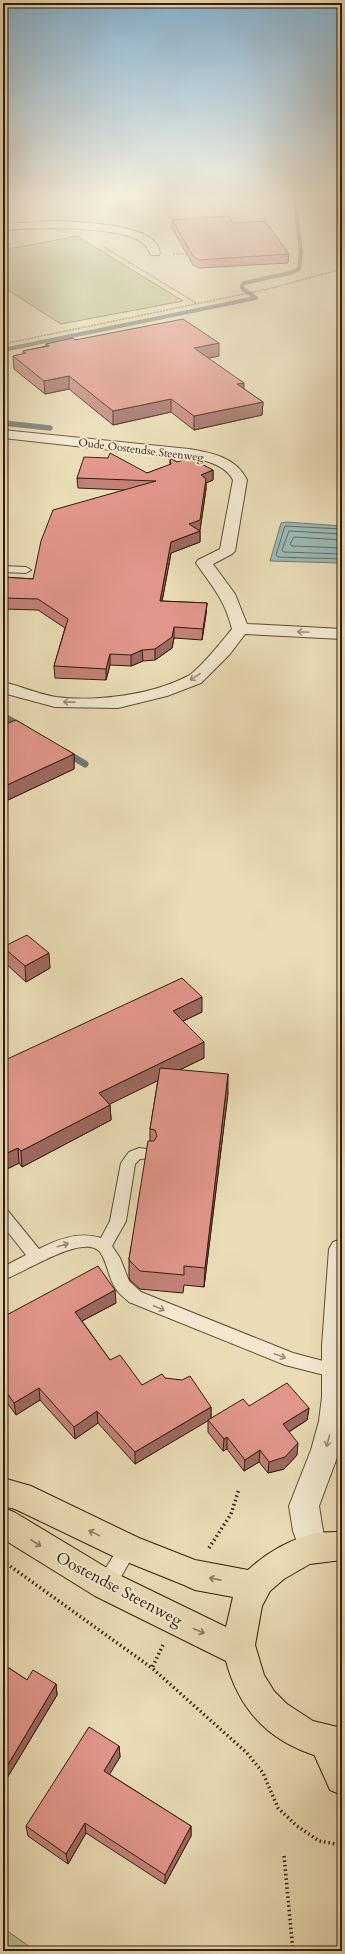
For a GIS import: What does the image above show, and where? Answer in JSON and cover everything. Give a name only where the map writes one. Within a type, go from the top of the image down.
[{"type":"main road","points":[[3,1492],[20,1496],[128,1548],[196,1575],[254,1586]]},
{"type":"main road","name":"Oostendse Steenweg","points":[[3,1522],[106,1585],[239,1650]]},
{"type":"main road","points":[[328,1547],[279,1563],[254,1586],[243,1615],[239,1650],[250,1682],[268,1711],[295,1731],[334,1744],[342,1778]]},
{"type":"street","name":"Oude Oostendse Steenweg","points":[[3,434],[189,453],[218,461],[235,470],[240,480],[227,551],[204,563],[223,585],[238,616],[240,629]]},
{"type":"street","points":[[3,687],[55,702],[118,703],[161,692],[195,679],[224,650],[240,629],[342,634]]},
{"type":"street","points":[[328,1547],[308,1531],[304,1506],[326,1450],[333,1421],[336,1397],[342,1249]]},
{"type":"lane","points":[[3,569],[26,570]]},
{"type":"lane","points":[[104,1246],[118,1221],[128,1163],[132,1156],[138,1153],[149,1154]]},
{"type":"lane","points":[[3,1215],[37,1257]]},
{"type":"lane","points":[[3,1274],[59,1246],[79,1241],[96,1242],[104,1246],[112,1258],[122,1285],[135,1297],[291,1360],[336,1371]]},
{"type":"lane","points":[[106,1585],[128,1548]]},
{"type":"path","points":[[172,288],[196,303]]},
{"type":"path","points":[[3,344],[268,288]]},
{"type":"path","points":[[3,1561],[152,1668]]},
{"type":"path","points":[[247,1753],[262,1773],[278,1808],[297,1826],[319,1841],[342,1845]]},
{"type":"path","points":[[284,1856],[293,1951]]},
{"type":"green space","points":[[5,288],[162,288],[183,301],[61,324]]},
{"type":"green space","points":[[3,1928],[36,1951],[3,1951]]},
{"type":"water","points":[[286,522],[342,526],[341,563],[270,561],[281,523]]},
{"type":"building","points":[[183,319],[219,343],[194,348],[244,383],[237,384],[263,402],[194,416],[171,399],[113,411],[69,376],[44,381],[13,356],[26,353],[23,351],[49,346],[46,344],[73,338],[75,340]]},
{"type":"building","points":[[110,453],[147,473],[171,464],[170,458],[177,462],[190,458],[213,470],[201,475],[206,479],[200,520],[189,524],[200,531],[171,542],[160,601],[207,603],[203,629],[174,627],[172,637],[155,649],[142,650],[131,655],[110,654],[106,669],[54,666],[68,619],[38,599],[3,598],[3,577],[33,579],[41,541],[53,510],[156,481],[77,478],[84,457],[108,458]]},
{"type":"building","points":[[16,720],[74,754],[7,785],[3,781],[3,725]]},
{"type":"building","points":[[27,935],[49,953],[25,966],[3,947]]},
{"type":"building","points":[[182,978],[202,997],[173,1011],[204,1042],[99,1093],[110,1105],[21,1151],[18,1148],[3,1155],[3,1061]]},
{"type":"building","points":[[160,1068],[228,1074],[205,1268],[184,1266],[184,1275],[140,1271],[129,1259],[148,1141],[154,1141],[157,1136],[155,1130],[150,1129]]},
{"type":"building","points":[[98,1266],[115,1290],[75,1312],[110,1360],[120,1355],[142,1385],[162,1374],[165,1378],[182,1380],[190,1376],[211,1407],[135,1452],[97,1411],[74,1427],[39,1388],[14,1403],[3,1387],[3,1317]]},
{"type":"building","points":[[287,1383],[309,1408],[283,1424],[298,1443],[285,1457],[269,1462],[260,1450],[245,1460],[227,1437],[224,1439],[208,1420],[243,1399],[249,1406]]},
{"type":"building","points":[[3,1664],[27,1680],[33,1670],[56,1684],[6,1768],[3,1766]]},
{"type":"building","points":[[89,1727],[119,1746],[104,1771],[191,1826],[165,1875],[85,1823],[66,1854],[26,1826]]},
{"type":"waterway","points":[[3,350],[256,298],[243,288]]},
{"type":"waterway","points":[[3,423],[50,428]]},
{"type":"waterway","points":[[3,716],[22,727]]},
{"type":"waterway","points":[[65,752],[85,764]]}]
